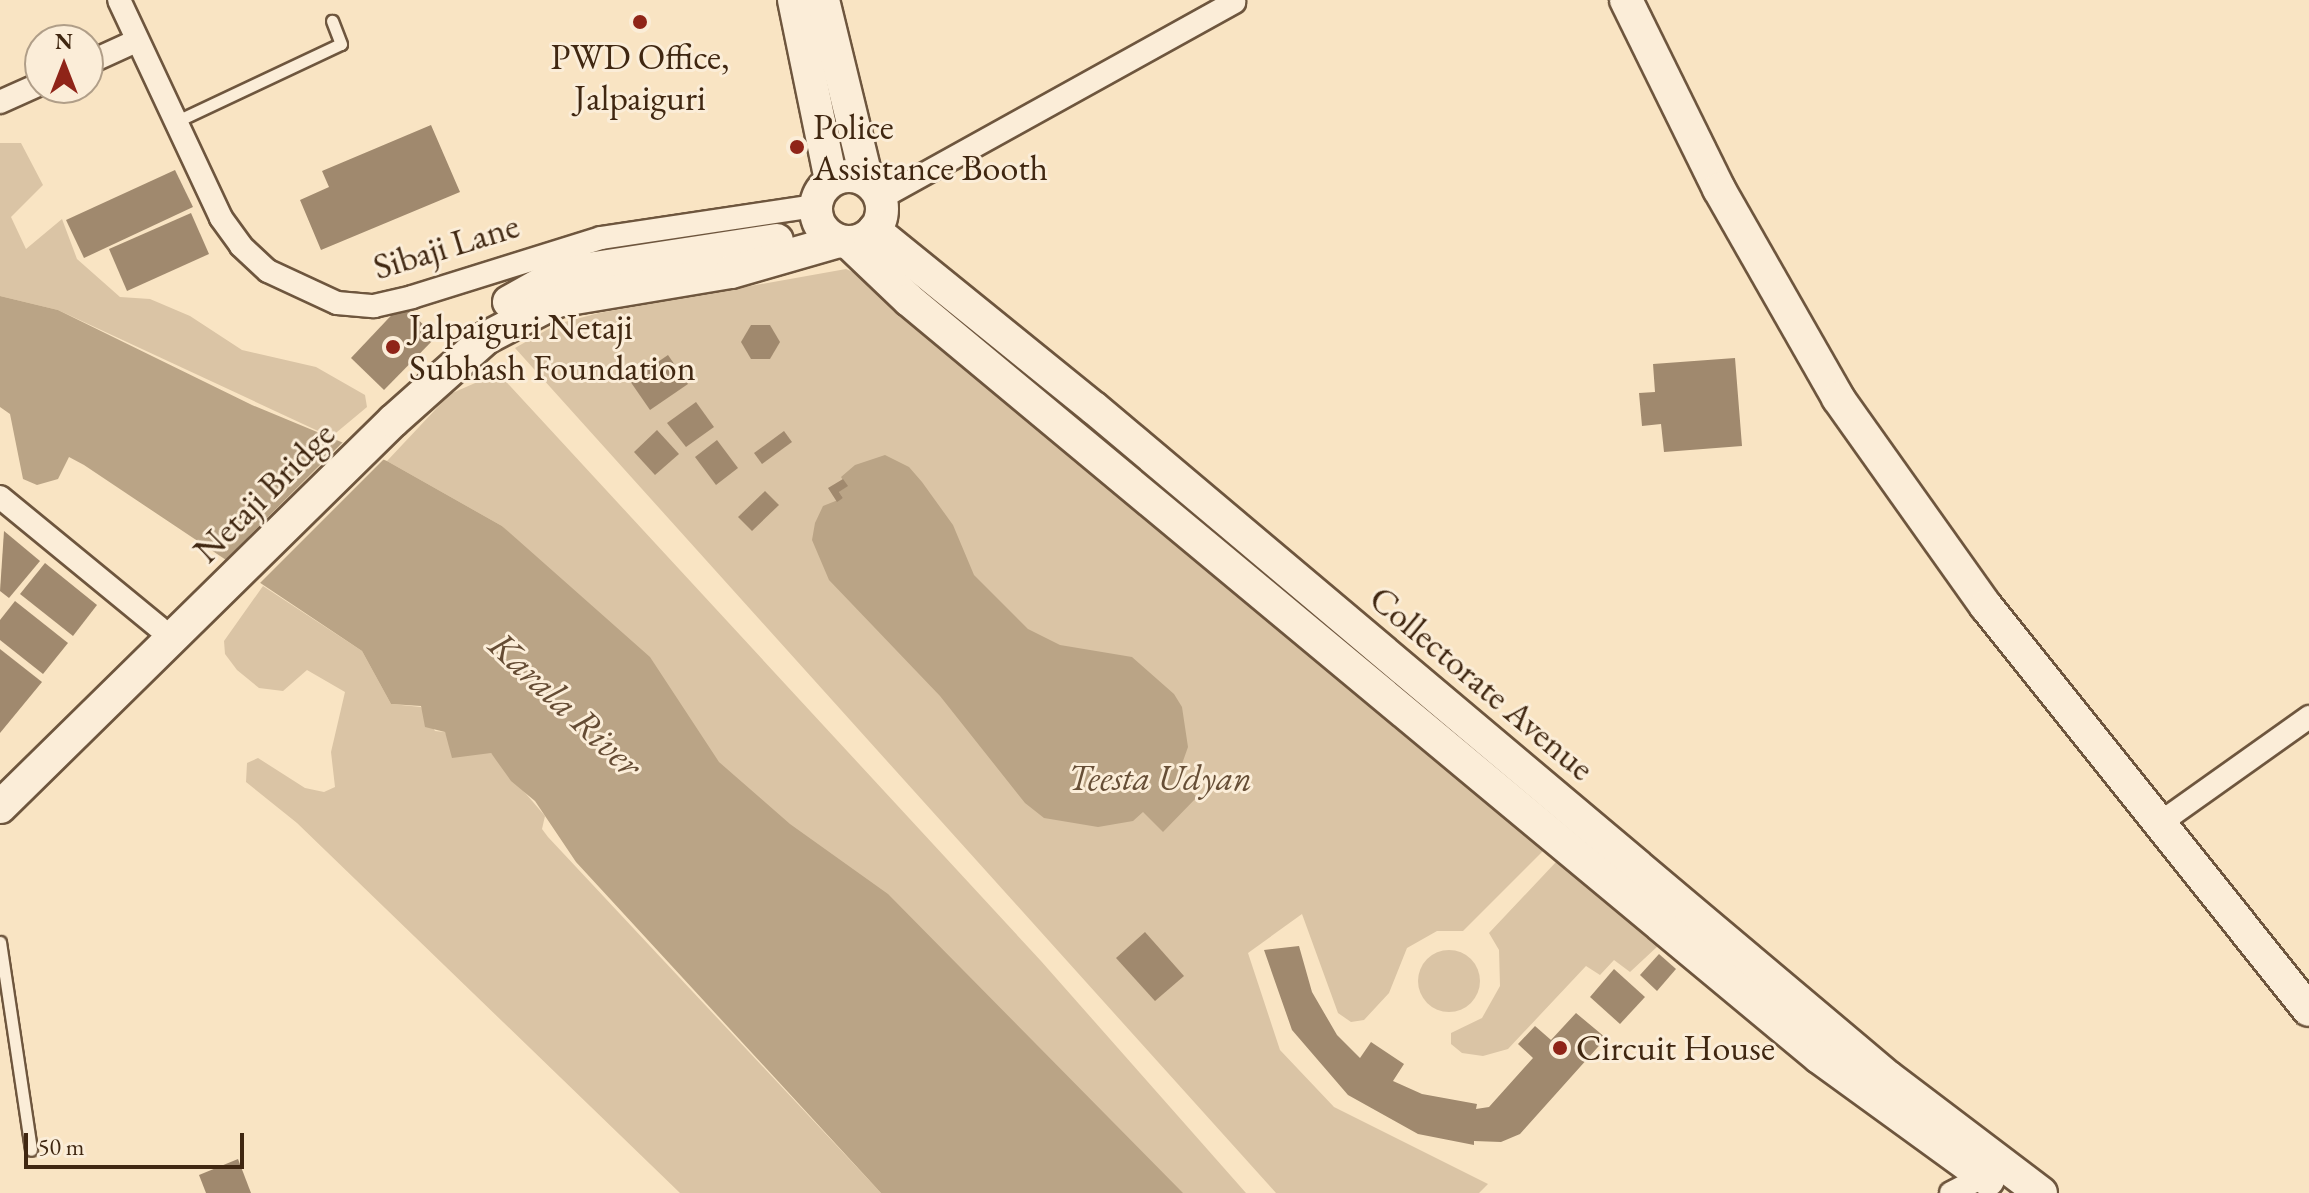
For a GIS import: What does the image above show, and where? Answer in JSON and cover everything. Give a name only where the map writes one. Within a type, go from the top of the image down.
[{"type":"street","name":"Sibaji Lane","points":[[119,0],[175,122],[241,246],[268,271],[337,303],[374,306],[412,297],[601,238],[838,222]]},
{"type":"street","points":[[794,0],[838,222]]},
{"type":"street","points":[[823,0],[874,189]]},
{"type":"street","points":[[1626,0],[1719,189],[1838,398],[1986,606],[2309,1010]]},
{"type":"street","points":[[393,421],[557,301],[731,272],[838,222],[874,189],[1234,2]]},
{"type":"street","points":[[104,56],[136,41]]},
{"type":"street","points":[[0,102],[24,91]]},
{"type":"street","points":[[838,222],[849,175],[874,189]]},
{"type":"street","points":[[393,421],[479,324],[550,279],[838,222]]},
{"type":"street","name":"Collectorate Avenue","points":[[838,222],[909,300],[1118,483],[1574,831],[1998,1179],[2041,1193]]},
{"type":"street","name":"Collectorate Avenue","points":[[838,222],[1311,591],[1574,831]]},
{"type":"street","name":"Netaji Bridge","points":[[0,807],[137,693],[192,619],[393,421]]},
{"type":"street","points":[[0,497],[158,627]]},
{"type":"street","points":[[1290,616],[1311,591]]},
{"type":"street","points":[[2160,823],[2309,717]]},
{"type":"street","points":[[1951,1193],[1998,1179]]},
{"type":"lane","points":[[175,122],[341,44],[332,21]]},
{"type":"lane","points":[[0,942],[31,1150]]},
{"type":"green space","points":[[0,143],[21,143],[43,185],[11,217],[26,249],[62,219],[77,259],[120,297],[150,299],[190,316],[242,350],[316,367],[365,395],[367,407],[331,437],[58,310],[0,296]]},
{"type":"green space","name":"Teesta Udyan","points":[[846,269],[860,275],[1094,469],[1543,851],[1463,931],[1437,931],[1407,948],[1389,993],[1364,1020],[1351,1022],[1338,1013],[1302,914],[1248,953],[1280,1050],[1334,1107],[1488,1184],[1479,1193],[1276,1193],[515,348],[557,324],[599,313]]},
{"type":"green space","points":[[498,373],[1041,961],[1246,1193],[1135,1193],[585,629],[575,596],[502,526],[387,461],[450,394]]},
{"type":"green space","points":[[263,586],[362,651],[391,704],[421,707],[435,731],[445,732],[449,741],[491,753],[545,816],[542,829],[548,837],[881,1193],[680,1193],[297,823],[246,782],[247,763],[258,758],[305,788],[324,792],[335,787],[331,752],[345,692],[307,670],[283,691],[259,688],[237,670],[225,654],[224,641]]},
{"type":"green space","points":[[1556,862],[1659,945],[1630,972],[1614,960],[1600,975],[1586,966],[1508,1049],[1483,1056],[1462,1053],[1451,1044],[1451,1033],[1482,1018],[1500,986],[1499,950],[1489,933]]},
{"type":"green space","points":[[1443,950],[1455,950],[1471,959],[1478,969],[1478,993],[1471,1003],[1455,1012],[1443,1012],[1423,998],[1418,987],[1418,975],[1432,955]]},
{"type":"water","name":"Karala River","points":[[0,296],[58,310],[252,405],[387,461],[502,526],[650,657],[719,762],[790,824],[888,894],[1183,1193],[881,1193],[576,862],[535,801],[511,781],[491,753],[452,758],[445,732],[425,727],[421,706],[391,704],[362,651],[84,465],[69,457],[58,479],[37,485],[23,479],[10,414],[0,407]]},
{"type":"water","points":[[885,455],[909,467],[922,482],[953,525],[974,575],[1028,629],[1060,645],[1132,657],[1174,694],[1182,707],[1188,747],[1177,778],[1197,797],[1163,832],[1143,812],[1133,821],[1098,827],[1044,818],[1025,803],[940,696],[829,580],[812,540],[815,523],[823,506],[843,498],[839,492],[847,486],[841,477],[855,465]]},
{"type":"pier","points":[[346,439],[387,456],[256,587],[221,564]]},
{"type":"building","points":[[431,125],[460,192],[321,250],[300,200],[329,187],[322,171]]},
{"type":"building","name":"Police Assistance Booth","points":[[801,138],[803,154],[793,155],[791,139]]},
{"type":"building","points":[[175,170],[193,207],[84,258],[66,220]]},
{"type":"building","points":[[191,213],[209,254],[127,291],[109,249]]},
{"type":"building","name":"Jalpaiguri Netaji Subhash Foundation","points":[[402,304],[436,337],[384,390],[351,358]]},
{"type":"building","points":[[751,325],[770,325],[780,342],[770,359],[751,359],[741,342]]},
{"type":"building","points":[[668,355],[688,384],[650,410],[630,381]]},
{"type":"building","points":[[1735,358],[1742,446],[1664,452],[1661,424],[1642,426],[1639,393],[1655,392],[1653,364]]},
{"type":"building","points":[[696,402],[714,427],[686,447],[667,423]]},
{"type":"building","points":[[657,430],[679,454],[655,475],[634,452]]},
{"type":"building","points":[[784,431],[792,442],[762,464],[754,453]]},
{"type":"building","points":[[717,440],[738,468],[716,485],[695,457]]},
{"type":"building","points":[[843,479],[848,486],[839,492],[843,498],[837,502],[828,488]]},
{"type":"building","points":[[765,491],[779,505],[752,531],[738,517]]},
{"type":"building","points":[[4,531],[40,561],[9,598],[0,591]]},
{"type":"building","points":[[45,563],[97,605],[73,636],[20,594]]},
{"type":"building","points":[[15,601],[68,643],[43,674],[0,640],[0,620]]},
{"type":"building","points":[[0,649],[42,682],[0,733]]},
{"type":"building","points":[[1145,932],[1184,976],[1155,1001],[1116,958]]},
{"type":"building","name":"Circuit House","points":[[1299,946],[1312,992],[1337,1035],[1360,1058],[1371,1042],[1404,1064],[1393,1081],[1422,1094],[1477,1104],[1476,1109],[1489,1107],[1533,1058],[1518,1044],[1535,1026],[1551,1040],[1576,1013],[1606,1038],[1520,1134],[1501,1142],[1474,1141],[1474,1145],[1418,1134],[1348,1095],[1292,1030],[1264,950]]},
{"type":"building","points":[[1659,954],[1676,969],[1657,991],[1640,975]]},
{"type":"building","points":[[1614,969],[1645,997],[1620,1024],[1590,997]]},
{"type":"building","points":[[238,1159],[251,1193],[206,1193],[199,1175]]},
{"type":"place","name":"PWD Office, Jalpaiguri","points":[[640,22]]},
{"type":"place","name":"Police Assistance Booth","points":[[797,147]]},
{"type":"place","name":"Jalpaiguri Netaji Subhash Foundation","points":[[393,347]]},
{"type":"place","name":"Circuit House","points":[[1560,1048]]}]
